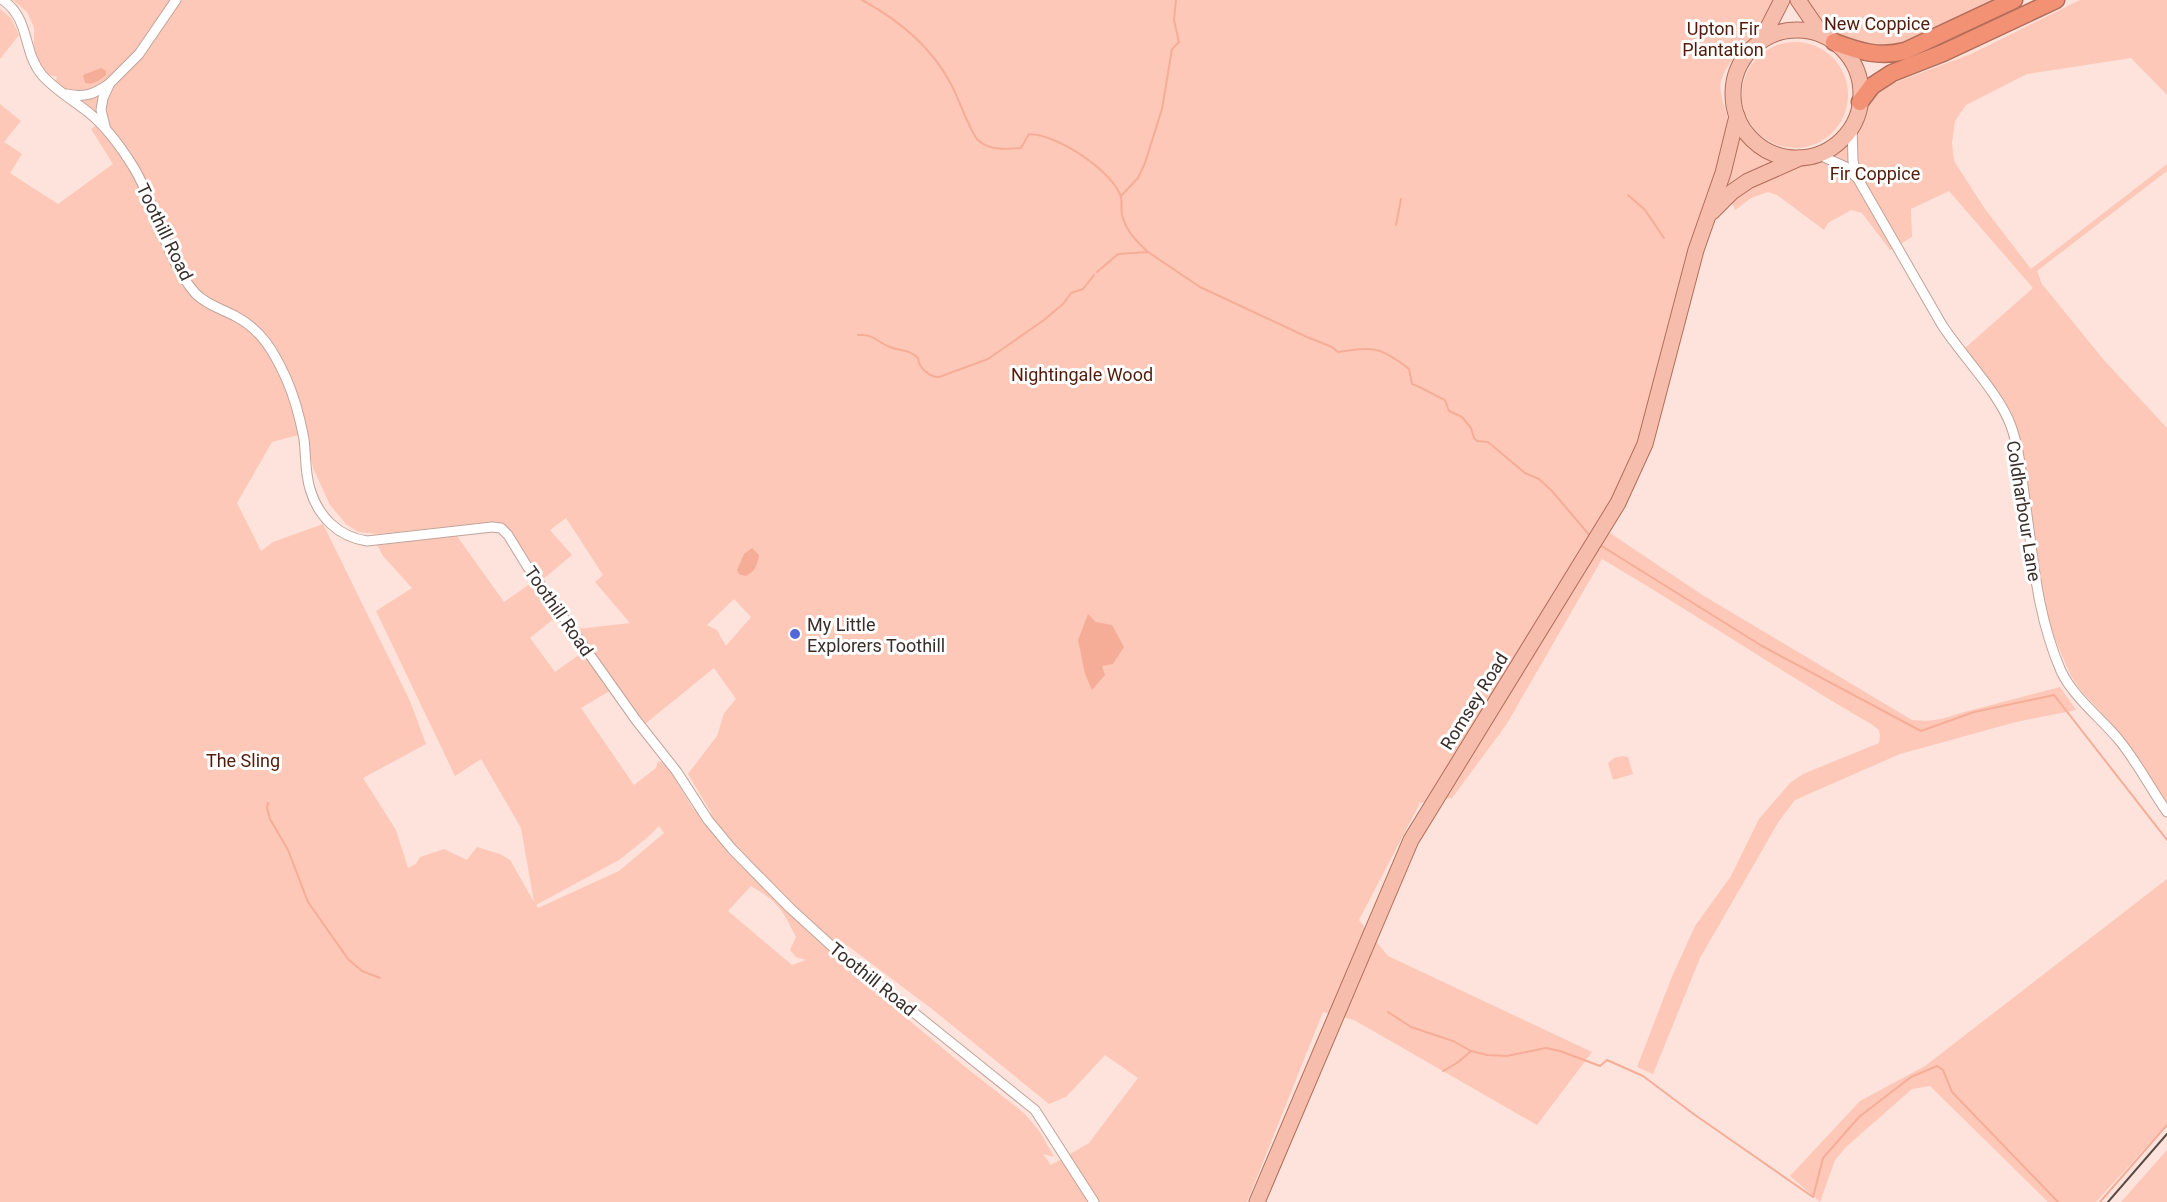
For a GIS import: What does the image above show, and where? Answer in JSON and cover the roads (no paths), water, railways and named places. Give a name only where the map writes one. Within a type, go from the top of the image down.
[{"type":"highway","points":[[1828,38],[1869,54],[1905,51],[2014,0]]},
{"type":"highway","points":[[1860,102],[1872,86],[1883,77],[1943,53],[2056,0]]},
{"type":"main road","points":[[1761,41],[1782,0]]},
{"type":"main road","points":[[1798,0],[1828,38],[1850,58],[1861,91],[1860,102],[1852,126],[1837,143],[1810,156],[1779,155],[1758,144],[1742,126],[1737,116],[1733,95],[1736,74],[1746,56],[1761,41],[1772,35],[1797,30],[1828,38]]},
{"type":"main road","name":"Romsey Road","points":[[1257,1202],[1411,840],[1618,503],[1645,444],[1696,250],[1723,173],[1737,116]]},
{"type":"main road","name":"Romsey Road","points":[[1708,216],[1732,192],[1748,181],[1810,156]]},
{"type":"street","name":"Toothill Road","points":[[3,0],[10,5],[21,22],[35,65],[43,77],[105,126],[135,170],[169,249],[184,277],[197,294],[208,303],[238,317],[265,339],[275,354],[298,412],[309,488],[319,510],[329,523],[353,539],[367,541],[492,527],[501,528],[636,720],[677,772],[708,820],[732,849],[790,908],[836,950],[1035,1110],[1094,1202]]},
{"type":"street","points":[[65,93],[80,97],[93,95],[110,84],[139,54],[176,0]]},
{"type":"street","points":[[105,126],[101,110],[103,98],[110,84]]},
{"type":"street","name":"Coldharbour Lane","points":[[1852,126],[1853,161],[1858,179],[1942,325],[2001,405],[2010,425],[2018,448],[2040,610],[2061,670],[2072,690],[2121,742],[2167,812]]},
{"type":"street","name":"Coldharbour Lane","points":[[1810,156],[1846,167],[1858,179]]},
{"type":"waterway","points":[[862,0],[901,25],[934,58],[951,84],[967,121],[981,143],[998,148],[1021,148],[1029,134],[1040,136],[1068,147],[1095,165],[1116,187],[1121,197],[1122,215],[1126,226],[1148,252]]},
{"type":"waterway","points":[[1121,196],[1138,178],[1162,109],[1172,49],[1179,42],[1174,20],[1176,0]]},
{"type":"waterway","points":[[1628,195],[1645,210],[1664,238]]},
{"type":"waterway","points":[[1396,225],[1401,199]]},
{"type":"waterway","points":[[1097,272],[1118,254],[1148,252],[1200,287],[1332,347],[1338,352],[1368,349],[1391,356],[1409,369],[1412,384],[1445,400],[1449,411],[1462,417],[1471,428],[1477,441],[1488,442],[1525,473],[1539,479],[1591,537]]},
{"type":"waterway","points":[[858,335],[872,337],[885,345],[911,353],[918,358],[925,371],[939,377],[988,359],[1044,320],[1063,304],[1071,293],[1083,289],[1094,275]]},
{"type":"waterway","points":[[1600,545],[1762,646],[1921,731],[1974,712],[2054,695],[2167,840]]},
{"type":"waterway","points":[[268,803],[270,819],[288,850],[308,902],[348,959],[362,971],[380,978]]},
{"type":"waterway","points":[[1388,1012],[1411,1027],[1487,1055],[1507,1056],[1546,1048],[1600,1066],[1607,1060],[1643,1076],[1813,1197],[1823,1158],[1859,1117],[1911,1077],[1937,1066],[1943,1070],[1952,1092],[2058,1202]]},
{"type":"waterway","points":[[1443,1071],[1471,1051]]},
{"type":"waterway","points":[[2100,1202],[2167,1125]]},
{"type":"railway","points":[[2108,1202],[2167,1134]]},
{"type":"place","name":"My Little Explorers Toothill","points":[[795,634]]},
{"type":"park label","name":"New Coppice","points":[[1877,23]]},
{"type":"park label","name":"Upton Fir Plantation","points":[[1723,38]]},
{"type":"park label","name":"Fir Coppice","points":[[1875,173]]},
{"type":"park label","name":"Nightingale Wood","points":[[1082,374]]},
{"type":"park label","name":"The Sling","points":[[243,760]]}]
